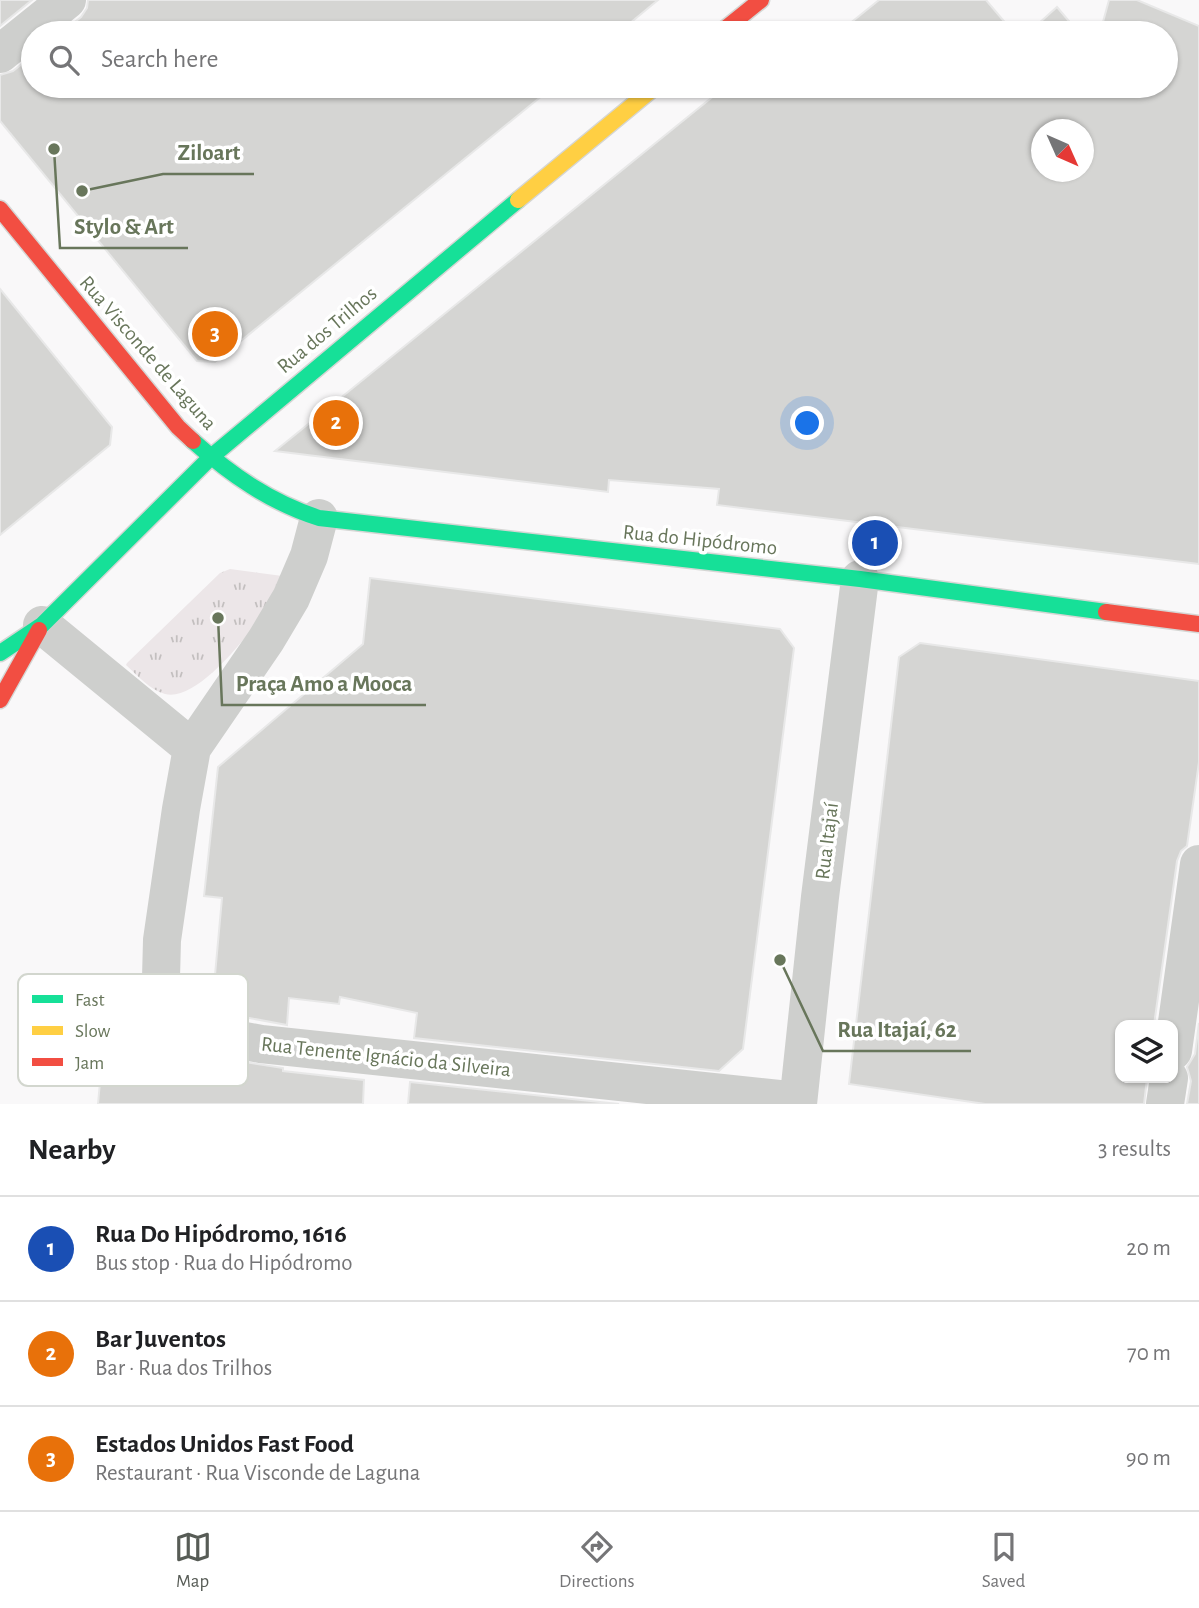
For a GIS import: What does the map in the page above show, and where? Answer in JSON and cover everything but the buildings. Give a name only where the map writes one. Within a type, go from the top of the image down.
[{"type":"street","points":[[41,21],[67,0]]},
{"type":"street","points":[[735,21],[761,0]]},
{"type":"street","points":[[0,54],[21,37]]},
{"type":"street","name":"Rua dos Trilhos","points":[[0,653],[42,625],[211,457],[367,324],[641,98]]},
{"type":"street","name":"Rua Visconde de Laguna","points":[[0,209],[178,427],[211,457]]},
{"type":"street","name":"Rua do Hipódromo","points":[[211,457],[283,505],[319,518],[860,579],[1199,624]]},
{"type":"street","name":"Rua Tenente Ignácio da Silveira","points":[[161,974],[162,940],[192,748],[266,640],[291,598],[309,556],[319,518]]},
{"type":"street","name":"Rua Itajaí","points":[[798,1103],[820,897],[860,579]]},
{"type":"street","points":[[42,625],[192,748]]},
{"type":"street","name":"Rua dos Trilhos","points":[[0,701],[42,625]]},
{"type":"street","points":[[1177,1020],[1199,864]]},
{"type":"street","name":"Rua Tenente Ignácio da Silveira","points":[[248,1042],[798,1103]]},
{"type":"street","points":[[1165,1104],[1168,1083]]},
{"type":"green space","points":[[230,569],[290,577],[252,630],[216,669],[198,684],[181,693],[165,694],[154,689],[126,665],[127,663],[220,573]]},
{"type":"traffic: fast","points":[[0,653],[42,625],[211,457],[518,200]]},
{"type":"traffic: fast","points":[[193,441],[222,465],[268,496],[319,518],[860,579],[1106,612]]},
{"type":"traffic: slow","points":[[518,200],[641,98]]},
{"type":"traffic: jam","points":[[735,21],[761,0]]},
{"type":"traffic: jam","points":[[0,209],[178,427],[193,441]]},
{"type":"traffic: jam","points":[[1106,612],[1199,624]]},
{"type":"traffic: jam","points":[[0,700],[39,630]]},
{"type":"place","name":"Stylo & Art","points":[[54,149]]},
{"type":"place","name":"Ziloart","points":[[82,191]]},
{"type":"place","name":"Estados Unidos Fast Food","points":[[215,334]]},
{"type":"place","name":"Bar Juventos","points":[[336,423]]},
{"type":"place","name":"Rua Do Hipódromo, 1616","points":[[875,543]]},
{"type":"place","name":"Praça Amo a Mooca","points":[[218,618]]},
{"type":"place","name":"Rua Itajaí, 62","points":[[780,960]]}]
